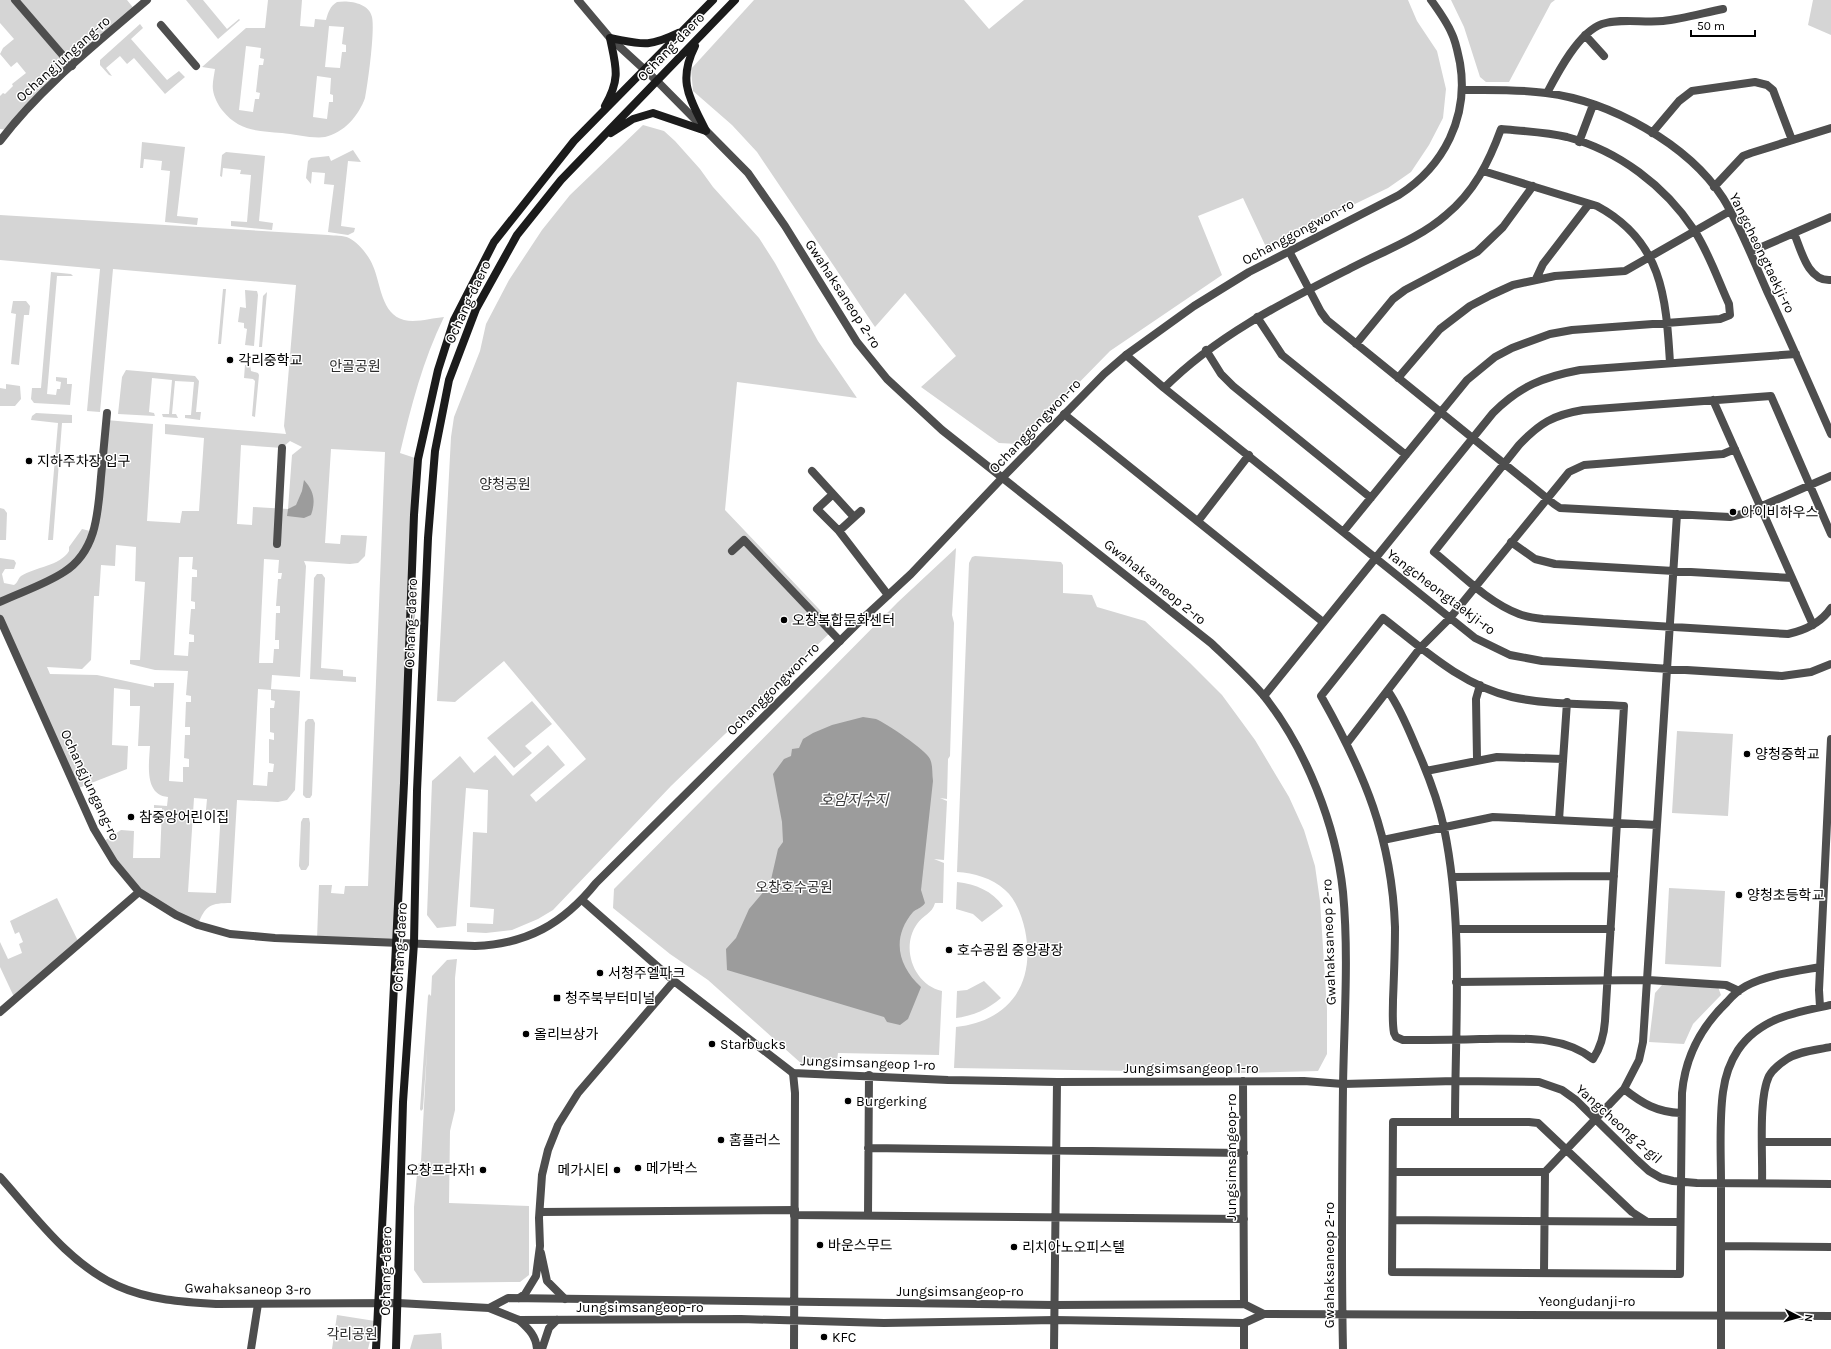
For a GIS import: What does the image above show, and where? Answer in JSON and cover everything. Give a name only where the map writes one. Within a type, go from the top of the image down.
[{"type":"main road","name":"Ochang-daero","points":[[376,1349],[397,942],[416,487],[418,459],[438,370],[454,320],[494,242],[574,141],[713,0]]},
{"type":"main road","name":"Ochang-daero","points":[[396,1349],[403,1102],[414,943],[417,791],[428,538],[433,466],[445,398],[461,346],[476,309],[513,242],[561,180],[735,0]]},
{"type":"main road","points":[[600,115],[614,90],[617,76],[610,38],[646,44],[656,43],[684,30]]},
{"type":"main road","points":[[698,40],[685,71],[686,85],[689,97],[706,131]]},
{"type":"main road","points":[[600,140],[634,119],[653,113],[706,131]]},
{"type":"street","points":[[15,0],[72,66]]},
{"type":"street","name":"Ochangjungang-ro","points":[[0,141],[32,102],[148,0]]},
{"type":"street","name":"Gwahaksaneop 2-ro","points":[[578,0],[610,38],[657,81],[748,173],[785,226],[846,326],[870,360],[887,379],[942,430],[1211,643],[1243,672],[1264,696],[1288,733],[1309,772],[1320,799],[1338,861],[1343,892],[1345,950],[1343,1084],[1343,1349]]},
{"type":"street","name":"Ochanggongwon-ro","points":[[414,943],[475,946],[507,943],[539,932],[582,900],[596,884],[840,641],[911,574],[1064,414],[1126,355],[1200,302],[1249,272],[1399,195],[1422,178],[1439,158],[1452,136],[1459,116],[1462,90],[1462,74],[1453,35],[1431,0]]},
{"type":"street","points":[[1547,93],[1585,35],[1602,24],[1630,21],[1662,21],[1723,9]]},
{"type":"street","points":[[161,25],[196,66]]},
{"type":"street","points":[[1585,35],[1604,56]]},
{"type":"street","points":[[1652,133],[1679,101],[1692,91],[1755,82],[1767,85],[1772,90],[1792,140]]},
{"type":"street","name":"Yangcheongtaekji-ro","points":[[1462,90],[1519,90],[1547,93],[1593,105],[1613,112],[1652,133],[1667,142],[1686,158],[1714,187],[1730,211],[1750,252],[1831,434]]},
{"type":"street","points":[[1579,142],[1593,105]]},
{"type":"street","points":[[1714,187],[1743,156],[1751,152],[1831,128]]},
{"type":"street","points":[[1164,388],[1185,366],[1206,350],[1257,317],[1308,289],[1432,226],[1458,204],[1483,172],[1501,129],[1549,134],[1579,142],[1621,161],[1650,180],[1674,203],[1695,231],[1729,304],[1730,315],[1720,319],[1572,330],[1530,340],[1495,357],[1467,380],[1343,532]]},
{"type":"street","points":[[1483,172],[1589,204],[1612,214],[1638,238],[1650,257],[1661,284],[1668,323],[1670,363]]},
{"type":"street","points":[[1356,344],[1393,299],[1405,290],[1459,263],[1483,247],[1511,217],[1533,186]]},
{"type":"street","points":[[1536,279],[1543,264],[1589,204]]},
{"type":"street","points":[[1398,378],[1440,329],[1470,306],[1513,285],[1536,279],[1555,276],[1625,271],[1730,211]]},
{"type":"street","points":[[1750,252],[1831,217]]},
{"type":"street","points":[[1794,233],[1811,271],[1822,280],[1831,280]]},
{"type":"street","points":[[1289,251],[1308,289],[1327,320],[1472,439],[1560,508],[1730,517],[1760,507],[1831,476]]},
{"type":"street","points":[[1257,317],[1273,344],[1282,355],[1406,455]]},
{"type":"street","points":[[1206,350],[1221,374],[1234,386],[1371,498]]},
{"type":"street","points":[[1264,696],[1472,439],[1504,402],[1517,392],[1546,378],[1580,370],[1796,354]]},
{"type":"street","name":"Yangcheongtaekji-ro","points":[[1126,355],[1164,388],[1475,638],[1493,648],[1527,659],[1782,676],[1811,672],[1831,664]]},
{"type":"street","points":[[1831,534],[1771,396],[1589,409],[1564,413],[1542,423],[1532,431],[1504,464],[1434,552],[1476,586],[1507,608],[1529,617],[1776,634],[1798,632],[1813,625],[1831,608]]},
{"type":"street","points":[[1713,400],[1813,625]]},
{"type":"street","points":[[0,602],[64,572],[77,562],[87,548],[94,532],[98,515],[107,413]]},
{"type":"street","points":[[1064,414],[1323,622]]},
{"type":"street","points":[[277,544],[282,448]]},
{"type":"street","points":[[1347,743],[1421,647],[1450,618],[1546,498],[1569,472],[1584,465],[1723,454],[1735,449]]},
{"type":"street","points":[[1198,521],[1249,456]]},
{"type":"street","points":[[812,471],[854,517]]},
{"type":"street","points":[[833,494],[817,509],[839,531],[888,595]]},
{"type":"street","points":[[839,531],[861,511]]},
{"type":"street","points":[[1544,1273],[1545,1172],[1624,1090],[1639,1060],[1643,1042],[1677,514]]},
{"type":"street","points":[[732,551],[744,540],[840,641]]},
{"type":"street","points":[[1511,542],[1527,555],[1543,562],[1792,578]]},
{"type":"street","points":[[1384,618],[1455,673],[1480,686],[1510,697],[1527,700],[1624,706],[1603,1038],[1600,1049],[1593,1059],[1570,1046],[1545,1040],[1403,1040],[1396,1037],[1394,1033],[1394,903],[1391,876],[1375,808],[1347,743],[1321,696],[1384,618]]},
{"type":"street","name":"Ochangjungang-ro","points":[[0,619],[94,829],[114,862],[139,892],[176,915],[198,925],[230,934],[275,938],[414,943]]},
{"type":"street","points":[[1477,760],[1476,699],[1480,686]]},
{"type":"street","points":[[1388,691],[1398,704],[1426,771],[1444,827],[1452,877],[1456,929],[1455,1122]]},
{"type":"street","points":[[1559,820],[1567,702]]},
{"type":"street","points":[[1820,1007],[1820,967],[1827,893],[1831,739]]},
{"type":"street","points":[[1426,771],[1477,760],[1513,756],[1563,759]]},
{"type":"street","points":[[1383,840],[1493,817],[1657,825]]},
{"type":"street","points":[[1452,877],[1614,876]]},
{"type":"street","points":[[0,1012],[139,892]]},
{"type":"street","points":[[519,1298],[525,1294],[536,1276],[540,1246],[542,1176],[548,1150],[558,1125],[578,1092],[674,981],[582,900]]},
{"type":"street","points":[[1456,929],[1611,929]]},
{"type":"street","points":[[1646,1221],[1632,1212],[1538,1123],[1393,1122],[1392,1272],[1680,1274],[1683,1080],[1692,1050],[1702,1031],[1712,1017],[1746,986],[1782,975],[1820,967]]},
{"type":"street","points":[[1456,982],[1648,980],[1726,985],[1739,991]]},
{"type":"street","name":"Jungsimsangeop 1-ro","points":[[674,981],[793,1073],[832,1076],[869,1075],[948,1080],[1057,1082],[1304,1081],[1343,1084]]},
{"type":"street","points":[[1721,1349],[1721,1183],[1723,1092],[1732,1060],[1739,1048],[1750,1037],[1772,1021],[1794,1013],[1831,1005]]},
{"type":"street","points":[[1762,1183],[1765,1089],[1770,1075],[1778,1066],[1795,1055],[1831,1047]]},
{"type":"street","points":[[793,1073],[795,1093],[794,1349]]},
{"type":"street","points":[[868,1215],[869,1075]]},
{"type":"street","name":"Jungsimsangeop-ro","points":[[1243,1081],[1244,1304]]},
{"type":"street","name":"Yangcheong 2-gil","points":[[1343,1084],[1455,1081],[1524,1081],[1549,1084],[1562,1090],[1576,1100],[1649,1171],[1661,1178],[1681,1182],[1831,1184]]},
{"type":"street","points":[[1054,1349],[1057,1082]]},
{"type":"street","points":[[1624,1090],[1650,1108],[1665,1112],[1682,1113]]},
{"type":"street","points":[[1763,1142],[1831,1142]]},
{"type":"street","points":[[868,1148],[1244,1153]]},
{"type":"street","points":[[1393,1172],[1545,1172]]},
{"type":"street","name":"Gwahaksaneop 3-ro","points":[[0,1177],[71,1255],[100,1276],[119,1286],[159,1298],[217,1304],[398,1303]]},
{"type":"street","points":[[540,1212],[795,1212],[868,1215],[1244,1219]]},
{"type":"street","points":[[1393,1220],[1680,1222]]},
{"type":"street","points":[[540,1246],[547,1281],[566,1299]]},
{"type":"street","points":[[1721,1246],[1831,1247]]},
{"type":"street","name":"Jungsimsangeop-ro","points":[[489,1308],[508,1298],[519,1298],[794,1303],[1054,1305],[1244,1304],[1264,1314]]},
{"type":"street","name":"Jungsimsangeop-ro","points":[[398,1303],[489,1308],[519,1320],[741,1319],[884,1323],[1054,1320],[1244,1323],[1264,1314],[1342,1315]]},
{"type":"street","points":[[251,1349],[258,1304]]},
{"type":"street","name":"Yeongudanji-ro","points":[[1342,1315],[1831,1316]]},
{"type":"street","points":[[519,1320],[531,1330],[537,1343],[537,1349]]},
{"type":"street","points":[[542,1349],[549,1328],[557,1320]]},
{"type":"street","points":[[1244,1323],[1244,1349]]},
{"type":"green space","points":[[0,0],[127,0],[135,10],[8,130],[0,129],[0,96],[3,93],[5,94],[13,86],[12,84],[26,73],[17,62],[11,67],[0,54],[3,48],[14,39],[0,23]]},
{"type":"green space","points":[[186,0],[203,0],[227,29],[239,19],[240,20],[218,39]]},
{"type":"green space","points":[[268,0],[302,0],[300,26],[314,27],[315,19],[326,20],[331,8],[337,2],[353,2],[367,8],[370,12],[373,24],[373,33],[365,98],[355,117],[338,132],[325,137],[309,137],[249,129],[228,117],[219,106],[213,90],[215,69],[202,67],[246,28],[265,28]],"holes":[[[329,26],[344,27],[342,44],[346,45],[346,52],[342,52],[340,68],[325,67]],[[246,46],[261,48],[260,58],[264,59],[263,65],[259,65],[256,92],[260,93],[259,99],[255,99],[253,112],[239,110]],[[317,76],[331,78],[330,94],[333,95],[333,102],[329,102],[327,119],[313,117]]]},
{"type":"green space","points":[[754,0],[964,0],[989,29],[1024,0],[1408,0],[1417,21],[1437,51],[1446,89],[1443,118],[1429,145],[1411,172],[1388,188],[1266,247],[1243,198],[1198,216],[1222,275],[1110,351],[1019,444],[999,443],[921,387],[956,356],[905,293],[875,327],[757,152],[732,125],[693,91],[691,69]]},
{"type":"green space","points":[[1451,0],[1555,0],[1551,3],[1509,82],[1486,82],[1480,77],[1464,27]]},
{"type":"green space","points":[[1813,0],[1831,0],[1831,35],[1808,25]]},
{"type":"green space","points":[[140,24],[143,28],[131,39],[167,80],[179,71],[185,77],[165,94],[134,58],[127,64],[120,56],[106,68],[112,76],[109,75],[100,65],[100,60]]},
{"type":"green space","name":"양청공원","points":[[643,125],[664,131],[675,141],[700,169],[713,187],[759,238],[775,263],[818,341],[857,398],[737,382],[725,510],[836,627],[671,786],[553,910],[538,919],[512,930],[486,933],[467,932],[467,923],[493,924],[494,909],[470,907],[473,832],[487,833],[488,790],[466,788],[456,926],[437,928],[427,915],[432,781],[460,756],[474,773],[495,755],[513,776],[548,745],[565,765],[530,795],[536,802],[586,759],[504,661],[455,702],[437,701],[451,437],[454,417],[480,351],[486,324],[509,280],[542,230],[570,195]]},
{"type":"green space","points":[[142,142],[185,147],[177,216],[198,218],[197,225],[165,222],[170,171],[161,170],[162,161],[144,159],[143,168],[140,168]]},
{"type":"green space","points":[[353,150],[361,162],[348,161],[341,226],[355,228],[354,232],[348,235],[328,232],[334,185],[324,184],[325,173],[312,172],[311,184],[306,178],[308,161],[311,158],[329,156],[331,161]]},
{"type":"green space","points":[[226,152],[265,156],[259,221],[273,223],[272,230],[231,226],[231,221],[247,222],[251,175],[240,174],[241,170],[223,168],[222,177],[220,176],[222,155]]},
{"type":"green space","name":"안골공원","points":[[0,215],[342,236],[353,240],[360,246],[369,258],[376,273],[386,305],[396,317],[414,321],[444,317],[418,384],[400,453],[418,459],[397,942],[317,939],[319,885],[332,885],[331,893],[344,894],[345,886],[368,886],[385,452],[331,449],[325,543],[340,544],[341,535],[367,536],[365,556],[358,563],[350,564],[304,561],[306,566],[300,677],[272,675],[271,689],[300,691],[295,790],[287,800],[278,802],[237,800],[231,903],[210,906],[203,913],[198,925],[139,892],[101,843],[121,830],[134,831],[133,858],[160,858],[162,808],[154,808],[154,805],[167,806],[168,797],[160,795],[151,785],[149,770],[150,746],[138,746],[140,706],[130,706],[130,690],[114,688],[112,745],[128,746],[127,769],[76,789],[0,620],[0,558],[14,560],[16,563],[14,569],[5,569],[2,574],[4,583],[14,585],[21,576],[54,563],[65,556],[69,551],[69,547],[82,529],[94,532],[106,420],[153,424],[147,521],[180,523],[182,511],[199,511],[204,438],[165,434],[165,424],[286,434],[284,426],[296,285],[113,269],[100,412],[87,411],[100,269],[0,260]],"holes":[[[290,441],[302,447],[292,455],[288,509],[253,507],[252,525],[237,524],[241,445],[282,448]],[[116,545],[136,547],[135,581],[145,582],[140,660],[130,660],[130,664],[155,670],[188,671],[186,695],[191,696],[191,702],[186,702],[185,727],[190,727],[190,735],[185,735],[184,758],[189,759],[189,767],[183,767],[183,782],[169,781],[174,683],[154,683],[154,687],[97,675],[50,674],[47,667],[82,669],[91,660],[94,596],[99,596],[101,565],[115,566]],[[179,557],[193,557],[192,569],[197,570],[197,577],[192,577],[191,601],[195,602],[195,609],[191,609],[189,634],[194,635],[194,642],[189,642],[188,656],[174,655]],[[264,559],[279,560],[278,573],[282,573],[281,579],[278,579],[276,606],[280,606],[280,613],[276,613],[275,640],[279,640],[279,649],[274,649],[273,663],[259,663]],[[258,689],[271,690],[271,700],[275,701],[274,708],[270,708],[270,732],[274,733],[274,740],[269,739],[269,763],[274,764],[273,772],[268,772],[267,786],[253,785]],[[194,798],[207,799],[206,810],[221,811],[216,893],[188,892]]]},
{"type":"green space","points":[[51,272],[71,274],[73,276],[57,276],[47,394],[56,395],[57,389],[60,389],[61,382],[56,381],[56,377],[67,378],[67,384],[72,384],[70,405],[34,403],[31,399],[32,388],[41,388]]},
{"type":"green space","points":[[223,289],[226,289],[221,344],[218,344]]},
{"type":"green space","points":[[245,290],[257,291],[258,295],[254,346],[245,345],[247,329],[244,328],[244,323],[238,322],[240,307],[246,308]]},
{"type":"green space","points":[[267,292],[262,347],[259,347],[263,296]]},
{"type":"green space","points":[[13,301],[26,301],[30,306],[29,315],[24,315],[19,365],[11,364],[16,314],[11,313]]},
{"type":"green space","points":[[245,365],[250,365],[251,371],[258,373],[259,375],[255,417],[252,416],[255,381],[253,379],[244,378]]},
{"type":"green space","points":[[126,370],[195,376],[199,381],[196,412],[201,412],[200,420],[185,418],[185,415],[191,415],[194,382],[175,381],[172,414],[176,414],[178,418],[163,417],[162,414],[169,414],[172,380],[152,378],[149,412],[154,413],[155,416],[118,414],[122,377]]},
{"type":"green space","points":[[6,384],[20,386],[21,399],[15,406],[0,406],[0,388],[6,389]]},
{"type":"green space","points":[[36,413],[72,415],[72,423],[62,423],[53,540],[48,540],[58,423],[31,420],[32,416]]},
{"type":"green space","points":[[0,508],[4,509],[7,513],[6,540],[0,540]]},
{"type":"green space","name":"오창호수공원","points":[[956,548],[952,615],[954,623],[950,756],[948,759],[947,799],[940,798],[947,801],[944,860],[934,859],[944,863],[943,903],[935,903],[932,910],[919,921],[912,934],[910,944],[910,954],[917,973],[932,987],[942,991],[939,1055],[838,1053],[836,1067],[803,1065],[708,980],[670,954],[613,908],[614,889],[898,602]]},
{"type":"green space","points":[[972,557],[1061,562],[1063,565],[1063,593],[1092,595],[1097,607],[1145,621],[1222,695],[1255,740],[1289,797],[1304,830],[1315,866],[1320,901],[1327,1009],[1327,1054],[1318,1071],[1243,1073],[954,1068],[956,1027],[975,1023],[991,1017],[1004,1008],[1015,996],[1022,982],[1026,967],[1027,949],[1025,930],[1022,920],[1018,908],[1009,894],[989,879],[957,872],[969,563]]},
{"type":"green space","points":[[317,574],[322,574],[325,578],[321,668],[343,670],[343,676],[356,677],[356,682],[310,679],[314,578]]},
{"type":"green space","points":[[532,701],[552,724],[525,746],[532,753],[514,768],[487,738]]},
{"type":"green space","points":[[308,719],[313,719],[315,723],[312,795],[310,798],[306,798],[303,795],[305,722]]},
{"type":"green space","points":[[1677,731],[1733,734],[1728,816],[1672,813]]},
{"type":"green space","points":[[303,818],[309,818],[310,823],[309,865],[306,870],[301,870],[299,866],[301,822]]},
{"type":"green space","points":[[957,882],[971,884],[989,892],[1003,906],[982,922],[973,914],[956,909]]},
{"type":"green space","points":[[1669,888],[1725,891],[1721,967],[1665,964]]},
{"type":"green space","points":[[57,898],[79,943],[15,999],[0,967],[0,942],[8,959],[22,953],[19,944],[23,942],[19,932],[15,934],[10,921]]},
{"type":"green space","points":[[457,959],[455,978],[455,1110],[450,1131],[449,1203],[529,1206],[529,1275],[520,1282],[423,1283],[414,1270],[414,1207],[418,1164],[421,1162],[427,1049],[423,1109],[421,1111],[420,1109],[428,996],[429,994],[431,996],[432,976],[447,960]]},
{"type":"green space","points":[[984,981],[1001,998],[980,1011],[968,1016],[956,1018],[957,991],[967,990]]},
{"type":"green space","points":[[1662,985],[1718,987],[1721,995],[1693,1024],[1684,1044],[1649,1042],[1655,993]]},
{"type":"green space","name":"각리공원","points":[[337,1315],[375,1321],[368,1349],[332,1349]]},
{"type":"green space","points":[[441,1333],[442,1349],[410,1349],[414,1335]]},
{"type":"water","points":[[304,480],[312,492],[314,501],[311,515],[304,518],[287,516],[288,509],[296,505],[302,491]]},
{"type":"water","name":"호암저수지","points":[[863,717],[876,719],[905,737],[927,755],[931,761],[932,767],[933,781],[921,890],[925,903],[913,912],[906,922],[900,942],[900,951],[907,970],[921,987],[908,1019],[900,1025],[887,1022],[884,1017],[727,970],[726,949],[736,938],[749,909],[770,884],[778,849],[783,842],[782,822],[773,774],[784,759],[791,756],[792,749],[799,748],[803,739],[832,725]]},
{"type":"place","name":"각리중학교","points":[[230,360]]},
{"type":"place","name":"지하주차장 입구","points":[[29,461]]},
{"type":"place","name":"아이비하우스","points":[[1733,512]]},
{"type":"place","name":"오창복합문화센터","points":[[784,620]]},
{"type":"place","name":"양청중학교","points":[[1747,754]]},
{"type":"place","name":"참중앙어린이집","points":[[131,817]]},
{"type":"place","name":"양청초등학교","points":[[1739,895]]},
{"type":"place","name":"호수공원 중앙광장","points":[[949,950]]},
{"type":"place","name":"서청주엘파크","points":[[600,973]]},
{"type":"place","name":"청주북부터미널","points":[[557,998]]},
{"type":"place","name":"올리브상가","points":[[526,1034]]},
{"type":"place","name":"Starbucks","points":[[712,1044]]},
{"type":"place","name":"Burgerking","points":[[848,1101]]},
{"type":"place","name":"홈플러스","points":[[721,1140]]},
{"type":"place","name":"메가박스","points":[[638,1168]]},
{"type":"place","name":"오창프라자1","points":[[483,1170]]},
{"type":"place","name":"메가시티","points":[[617,1170]]},
{"type":"place","name":"바운스무드","points":[[820,1245]]},
{"type":"place","name":"리치아노오피스텔","points":[[1014,1247]]},
{"type":"place","name":"KFC","points":[[824,1337]]}]
